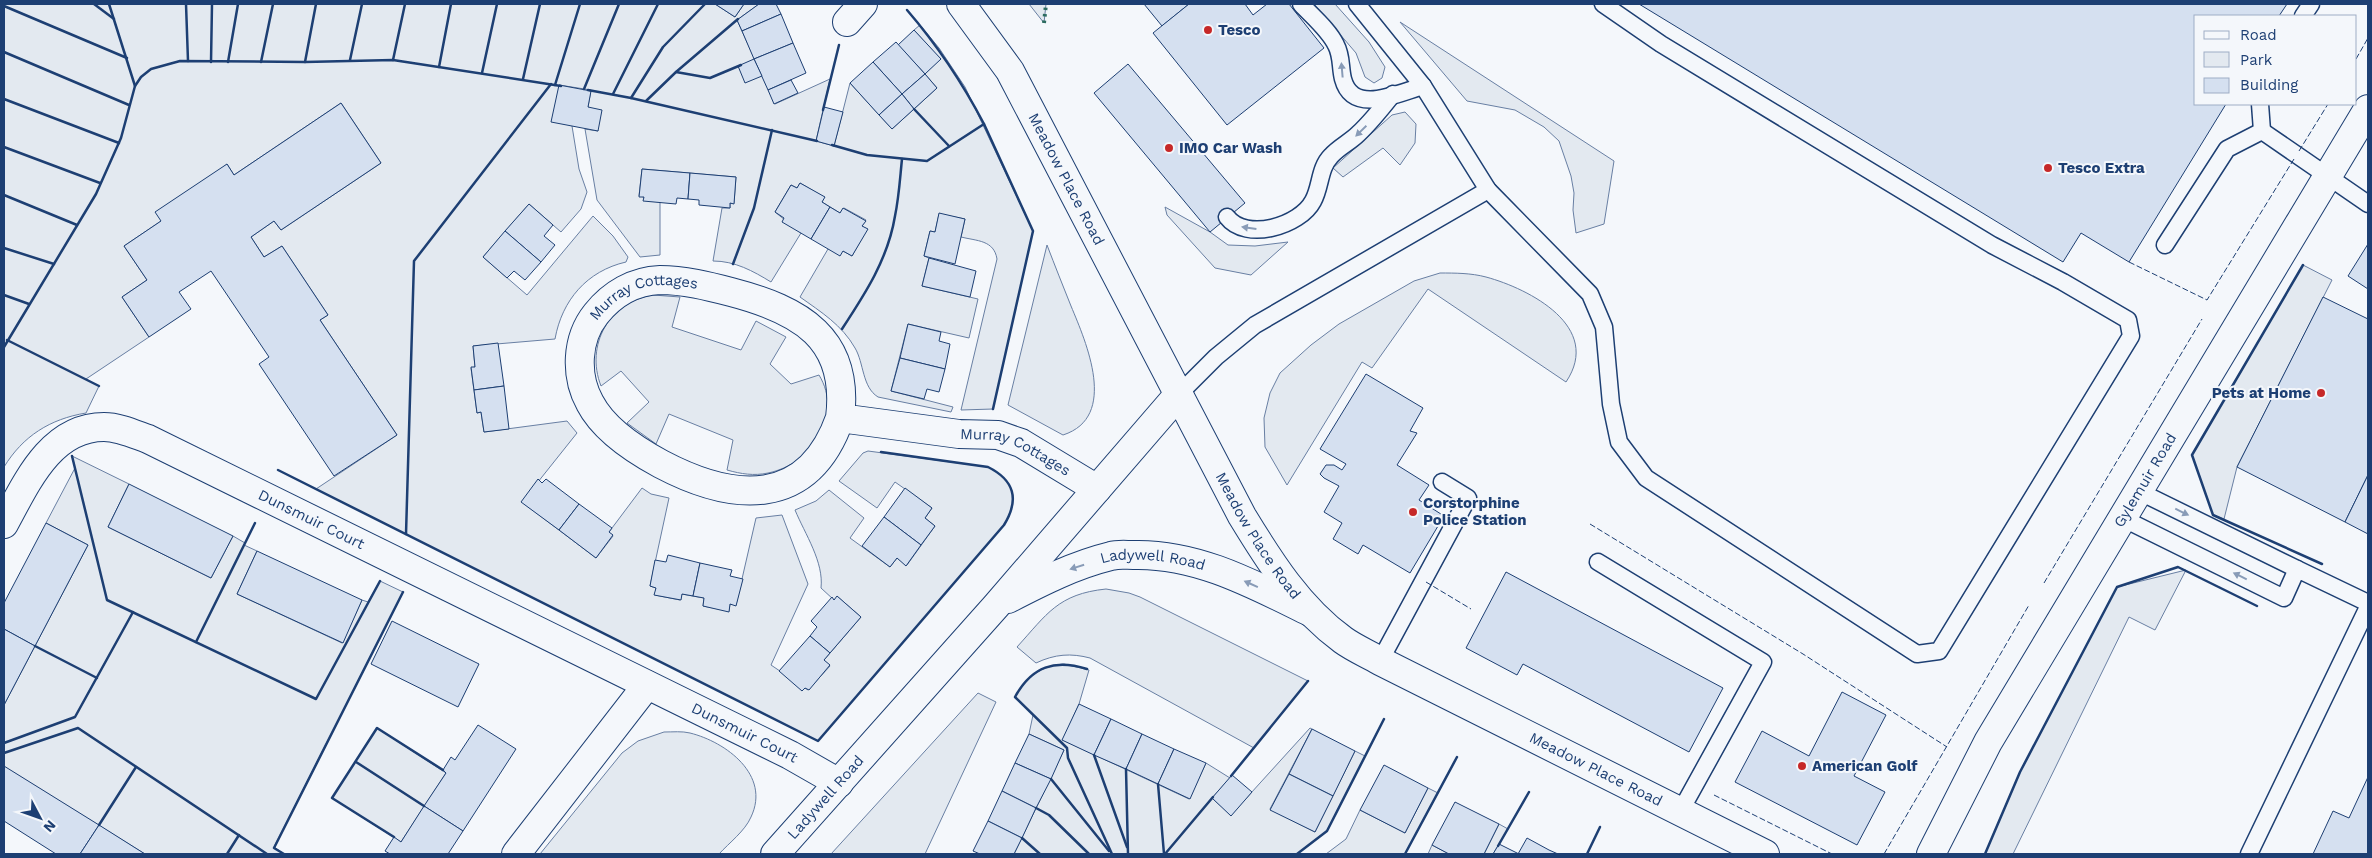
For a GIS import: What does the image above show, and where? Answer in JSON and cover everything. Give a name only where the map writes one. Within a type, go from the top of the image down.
[{"type":"street","name":"Meadow Place Road","points":[[961,4],[1010,71],[1242,516],[1274,568],[1310,612],[1344,641],[1380,661],[1765,854]]},
{"type":"street","name":"Gylemuir Road","points":[[1931,854],[1988,742],[2368,109]]},
{"type":"street","name":"Murray Cottages","points":[[654,280],[669,280],[740,294],[794,315],[812,327],[825,343],[835,362],[841,382],[842,401],[840,418],[833,438],[822,456],[805,472],[783,484],[758,491],[742,492],[702,482],[650,458],[629,444],[599,417],[583,389],[580,372],[580,351],[584,337],[594,317],[604,304],[617,294],[637,284],[654,280]]},
{"type":"street","name":"Ladywell Road","points":[[775,854],[996,606],[1179,394]]},
{"type":"street","name":"Murray Cottages","points":[[840,418],[959,434],[998,435],[1021,443],[1097,489]]},
{"type":"street","name":"Dunsmuir Court","points":[[4,524],[37,466],[48,452],[62,441],[89,428],[105,427],[127,431],[148,439],[400,561],[790,755],[839,783]]},
{"type":"street","name":"Ladywell Road","points":[[996,606],[1063,571],[1112,556],[1149,554],[1205,565],[1251,583],[1310,612]]},
{"type":"street","points":[[516,854],[647,685]]},
{"type":"lane","points":[[1301,4],[1336,43],[1341,56],[1343,79],[1350,93],[1362,100],[1371,101],[1423,86]]},
{"type":"lane","points":[[1361,6],[1423,86],[1488,190],[1590,294],[1604,327],[1610,404],[1619,442],[1646,478],[1917,654],[1939,651],[2131,336],[2128,320],[1992,245],[1660,44],[1603,4]]},
{"type":"lane","points":[[2305,15],[2311,4]]},
{"type":"lane","points":[[1228,218],[1233,224],[1248,230],[1270,229],[1292,221],[1313,202],[1321,174],[1330,156],[1358,134],[1393,94]]},
{"type":"lane","points":[[2260,105],[2262,131]]},
{"type":"lane","points":[[2262,131],[2368,204]]},
{"type":"lane","points":[[2165,245],[2227,148],[2262,131]]},
{"type":"lane","points":[[1179,394],[1216,357],[1255,325],[1488,190]]},
{"type":"lane","points":[[1380,661],[1468,498],[1442,482]]},
{"type":"lane","points":[[2138,491],[2368,605],[2249,854]]},
{"type":"lane","points":[[2122,518],[2284,598],[2298,569]]},
{"type":"lane","points":[[1598,562],[1763,662],[1680,812]]},
{"type":"green space","points":[[4,4],[715,4],[735,17],[744,4],[759,4],[737,20],[775,104],[830,79],[816,141],[834,146],[850,83],[892,129],[937,88],[925,74],[940,59],[914,30],[920,25],[939,48],[965,87],[1033,231],[993,409],[961,410],[997,259],[989,245],[984,242],[961,237],[965,219],[939,214],[935,232],[930,231],[924,256],[929,258],[922,286],[978,299],[969,338],[908,324],[891,391],[953,407],[951,412],[878,397],[869,387],[858,354],[844,332],[800,297],[828,249],[843,251],[852,256],[867,229],[862,226],[866,220],[844,208],[840,213],[822,202],[824,197],[800,183],[797,188],[791,185],[775,212],[801,233],[771,282],[736,265],[713,261],[722,208],[730,208],[730,203],[734,203],[736,177],[642,169],[639,196],[644,197],[644,200],[660,202],[660,255],[640,257],[597,200],[585,129],[598,131],[588,107],[591,90],[559,85],[572,126],[579,169],[587,192],[581,209],[561,232],[529,204],[483,257],[527,295],[593,216],[613,236],[628,257],[626,262],[599,272],[579,289],[570,300],[564,312],[558,325],[555,339],[473,346],[475,367],[471,368],[477,413],[481,412],[484,432],[567,421],[577,433],[522,502],[596,558],[613,536],[609,532],[642,488],[651,494],[669,498],[650,586],[656,588],[655,595],[680,600],[682,594],[704,598],[703,606],[729,611],[730,604],[736,605],[756,518],[782,515],[808,584],[771,665],[808,690],[830,666],[824,660],[861,617],[838,597],[834,600],[821,588],[820,568],[817,558],[795,510],[816,501],[829,490],[864,518],[850,538],[890,567],[897,558],[907,565],[935,526],[925,518],[932,508],[895,482],[877,508],[839,481],[863,453],[868,451],[988,467],[1004,478],[1012,491],[1013,499],[1009,516],[1004,525],[818,741],[316,489],[397,435],[320,320],[328,315],[282,246],[264,257],[251,237],[274,221],[281,230],[381,163],[341,103],[234,175],[227,164],[161,221],[124,246],[147,280],[122,297],[149,337],[86,379],[99,386],[86,413],[61,420],[39,431],[20,446],[4,467]]},
{"type":"green space","points":[[1029,4],[1046,4],[1044,23]]},
{"type":"green space","points":[[1314,4],[1335,4],[1369,42],[1385,67],[1382,78],[1374,83],[1365,77],[1356,53]]},
{"type":"green space","points":[[1400,22],[1614,161],[1604,224],[1576,233],[1573,210],[1574,193],[1571,176],[1559,141],[1544,127],[1515,110],[1467,101]]},
{"type":"green space","points":[[1405,112],[1416,124],[1415,143],[1400,165],[1383,148],[1343,177],[1333,168],[1392,115]]},
{"type":"green space","points":[[1165,207],[1210,232],[1228,245],[1255,246],[1288,242],[1251,275],[1215,268],[1167,215]]},
{"type":"green space","points":[[1047,245],[1084,339],[1094,377],[1094,396],[1090,412],[1080,426],[1063,435],[1008,405]]},
{"type":"green space","points":[[2303,265],[2332,280],[2237,467],[2224,519],[2213,515],[2192,455]]},
{"type":"green space","points":[[1440,273],[1475,275],[1504,283],[1540,301],[1556,313],[1569,328],[1575,344],[1575,362],[1566,382],[1428,289],[1372,368],[1362,362],[1287,485],[1265,447],[1264,418],[1270,393],[1280,373],[1311,345],[1339,324],[1414,281]]},
{"type":"green space","points":[[653,295],[680,297],[672,327],[741,350],[756,321],[786,337],[770,364],[791,384],[819,375],[826,391],[828,406],[825,422],[819,436],[810,449],[798,460],[784,468],[763,474],[742,473],[727,470],[733,440],[669,414],[656,444],[627,423],[649,402],[621,371],[601,386],[597,371],[596,355],[604,328],[613,316],[624,306],[637,299]]},
{"type":"green space","points":[[72,456],[129,484],[108,527],[211,578],[233,536],[245,543],[244,545],[257,551],[237,594],[342,643],[362,600],[368,602],[380,581],[403,592],[274,847],[284,854],[145,854],[4,767],[4,705],[88,545],[46,523],[75,468]]},
{"type":"green space","points":[[2186,570],[2155,630],[2129,617],[2013,854],[1985,854],[2020,772],[2117,587]]},
{"type":"green space","points":[[1106,589],[1140,597],[1308,681],[1254,748],[1090,658],[1063,655],[1036,663],[1017,647],[1055,607],[1076,596]]},
{"type":"green space","points":[[1064,664],[1089,670],[1079,704],[1063,740],[1189,799],[1206,763],[1230,778],[1212,798],[1231,815],[1310,728],[1312,729],[1270,809],[1315,832],[1355,751],[1365,756],[1327,831],[1297,854],[1014,854],[1064,750],[1029,734],[1033,715],[1015,697],[1024,683],[1035,673],[1048,667]]},
{"type":"green space","points":[[978,693],[996,702],[925,854],[831,854]]},
{"type":"green space","points":[[377,728],[446,773],[401,842],[332,798]]},
{"type":"green space","points":[[664,732],[690,733],[704,737],[730,752],[750,774],[755,787],[756,802],[751,817],[741,832],[719,854],[540,854],[622,753],[638,741]]},
{"type":"green space","points":[[1428,788],[1438,793],[1405,854],[1326,854],[1346,839],[1360,810],[1405,833]]},
{"type":"green space","points":[[1499,824],[1508,829],[1493,854],[1484,854]]},
{"type":"green space","points":[[1432,845],[1449,854],[1428,854]]},
{"type":"building","points":[[715,4],[744,4],[735,17]]},
{"type":"building","points":[[759,4],[776,4],[781,14],[742,31],[737,20]]},
{"type":"building","points":[[1144,4],[1189,4],[1162,26]]},
{"type":"building","points":[[1189,4],[1245,4],[1253,15],[1267,4],[1289,4],[1324,48],[1227,125],[1153,33]]},
{"type":"building","name":"Tesco Extra","points":[[1639,4],[2287,4],[2280,15],[2194,15],[2194,105],[2225,105],[2129,262],[2081,233],[2063,262]]},
{"type":"building","points":[[781,14],[793,43],[754,59],[742,31]]},
{"type":"building","points":[[914,30],[941,59],[925,74],[898,45]]},
{"type":"building","points":[[896,42],[925,74],[902,94],[873,62]]},
{"type":"building","points":[[793,43],[806,73],[768,90],[754,59]]},
{"type":"building","points":[[754,59],[762,76],[745,83],[738,66]]},
{"type":"building","points":[[873,62],[902,94],[879,115],[850,83]]},
{"type":"building","name":"IMO Car Wash","points":[[1128,64],[1245,203],[1210,232],[1094,93]]},
{"type":"building","points":[[925,74],[937,88],[914,109],[902,94]]},
{"type":"building","points":[[791,80],[798,93],[774,104],[768,90]]},
{"type":"building","points":[[559,85],[591,91],[588,107],[602,110],[598,131],[551,122]]},
{"type":"building","points":[[902,94],[914,109],[892,129],[879,115]]},
{"type":"building","points":[[341,103],[381,163],[281,230],[274,221],[251,237],[264,257],[282,246],[328,315],[320,320],[397,435],[334,476],[259,364],[269,357],[211,271],[179,292],[191,309],[149,337],[122,297],[147,280],[124,246],[161,221],[155,212],[227,164],[234,175]]},
{"type":"building","points":[[824,107],[843,112],[834,146],[816,141]]},
{"type":"building","points":[[642,169],[690,173],[688,199],[677,198],[676,204],[643,201],[644,197],[639,197]]},
{"type":"building","points":[[690,173],[736,177],[734,204],[730,203],[730,208],[699,205],[699,200],[688,199]]},
{"type":"building","points":[[800,183],[825,197],[822,202],[830,207],[811,239],[782,222],[784,218],[775,212],[791,185],[797,188]]},
{"type":"building","points":[[529,204],[553,225],[544,236],[555,245],[541,262],[505,231]]},
{"type":"building","points":[[830,207],[840,213],[843,208],[866,221],[862,226],[868,229],[852,256],[843,251],[840,256],[811,239]]},
{"type":"building","points":[[939,213],[965,219],[955,264],[924,256],[930,231],[935,232]]},
{"type":"building","points":[[505,231],[541,262],[525,280],[514,271],[507,278],[483,257]]},
{"type":"building","points":[[2368,244],[2368,289],[2348,276]]},
{"type":"building","points":[[929,258],[976,271],[970,297],[922,286]]},
{"type":"building","name":"Pets at Home","points":[[2323,297],[2368,319],[2368,475],[2345,522],[2237,467]]},
{"type":"building","points":[[908,324],[941,332],[939,341],[950,344],[945,369],[900,358]]},
{"type":"building","points":[[498,343],[504,386],[474,390],[471,367],[475,367],[473,346]]},
{"type":"building","points":[[900,358],[945,369],[939,392],[927,389],[924,399],[891,391]]},
{"type":"building","points":[[1366,374],[1423,408],[1410,431],[1417,433],[1397,465],[1429,485],[1419,500],[1444,516],[1410,573],[1363,545],[1358,554],[1333,539],[1342,523],[1324,512],[1339,486],[1320,474],[1326,465],[1334,465],[1342,470],[1346,464],[1320,449]]},
{"type":"building","points":[[504,386],[509,429],[484,432],[481,412],[477,413],[474,390]]},
{"type":"building","points":[[2368,475],[2368,534],[2345,522]]},
{"type":"building","points":[[538,479],[542,483],[546,479],[579,504],[559,530],[521,502]]},
{"type":"building","points":[[129,484],[233,536],[211,578],[108,527]]},
{"type":"building","points":[[905,488],[932,508],[925,518],[935,526],[921,545],[884,517]]},
{"type":"building","points":[[579,504],[612,528],[609,532],[613,535],[596,558],[559,530]]},
{"type":"building","points":[[884,517],[921,545],[906,566],[897,558],[890,567],[862,546]]},
{"type":"building","points":[[46,523],[88,545],[35,646],[4,629],[4,603]]},
{"type":"building","points":[[257,551],[362,600],[343,643],[237,594]]},
{"type":"building","points":[[668,555],[700,563],[693,596],[682,594],[681,600],[654,595],[656,588],[650,586],[655,560],[666,562]]},
{"type":"building","points":[[700,563],[732,570],[730,576],[743,579],[736,606],[730,604],[729,612],[703,606],[704,598],[693,596]]},
{"type":"building","points":[[1506,572],[1723,688],[1689,752],[1523,664],[1517,675],[1466,648]]},
{"type":"building","points":[[837,596],[861,617],[830,653],[810,636],[817,627],[811,621],[832,597],[834,600]]},
{"type":"building","points":[[392,621],[479,664],[458,707],[371,664]]},
{"type":"building","points":[[4,629],[35,646],[4,705]]},
{"type":"building","points":[[810,636],[830,653],[824,660],[830,665],[809,690],[805,688],[802,691],[779,671]]},
{"type":"building","name":"American Golf","points":[[1842,692],[1886,715],[1854,776],[1885,792],[1857,845],[1735,782],[1762,731],[1809,756]]},
{"type":"building","points":[[1079,704],[1111,719],[1094,755],[1062,740]]},
{"type":"building","points":[[1111,719],[1142,734],[1126,769],[1094,755]]},
{"type":"building","points":[[478,725],[516,749],[463,831],[424,806],[446,773],[443,770],[451,757],[455,760]]},
{"type":"building","points":[[1312,729],[1355,751],[1333,796],[1289,774]]},
{"type":"building","points":[[1029,734],[1064,750],[1051,779],[1015,763]]},
{"type":"building","points":[[1142,734],[1174,749],[1158,784],[1126,769]]},
{"type":"building","points":[[1174,749],[1206,763],[1190,799],[1158,784]]},
{"type":"building","points":[[1015,763],[1051,779],[1036,808],[1002,791]]},
{"type":"building","points":[[1384,765],[1428,788],[1405,833],[1360,810]]},
{"type":"building","points":[[4,766],[99,825],[80,854],[56,854],[4,821]]},
{"type":"building","points":[[1289,774],[1333,796],[1315,832],[1270,810]]},
{"type":"building","points":[[1232,775],[1252,792],[1231,816],[1212,798]]},
{"type":"building","points":[[2368,777],[2368,854],[2313,854],[2333,811],[2349,818]]},
{"type":"building","points":[[1002,791],[1036,808],[1022,838],[988,821]]},
{"type":"building","points":[[1455,802],[1499,824],[1484,854],[1449,854],[1432,845]]},
{"type":"building","points":[[424,806],[463,831],[448,854],[390,854],[385,851],[394,837],[401,842]]},
{"type":"building","points":[[988,821],[1022,838],[1014,854],[980,854],[973,851]]},
{"type":"building","points":[[99,825],[145,854],[80,854]]},
{"type":"building","points":[[1527,838],[1549,850],[1558,854],[1518,854]]},
{"type":"building","points":[[1499,844],[1519,854],[1493,854]]},
{"type":"hedge","points":[[1044,23],[1046,4]]},
{"type":"fence","points":[[2357,57],[2368,38]]},
{"type":"fence","points":[[2299,151],[2327,105]]},
{"type":"fence","points":[[2129,262],[2207,300],[2294,159]]},
{"type":"fence","points":[[2044,583],[2202,319]]},
{"type":"fence","points":[[1590,524],[1803,654],[1947,747]]},
{"type":"fence","points":[[1426,582],[1471,609]]},
{"type":"fence","points":[[1884,854],[2029,605]]},
{"type":"fence","points":[[1714,795],[1832,854]]},
{"type":"wall","points":[[94,4],[114,19]]},
{"type":"wall","points":[[109,4],[135,86]]},
{"type":"wall","points":[[186,4],[188,61]]},
{"type":"wall","points":[[211,62],[212,4]]},
{"type":"wall","points":[[228,62],[238,4]]},
{"type":"wall","points":[[261,62],[273,4]]},
{"type":"wall","points":[[305,62],[316,4]]},
{"type":"wall","points":[[350,60],[362,4]]},
{"type":"wall","points":[[393,60],[405,4]]},
{"type":"wall","points":[[439,67],[451,4]]},
{"type":"wall","points":[[482,73],[497,4]]},
{"type":"wall","points":[[523,79],[540,4]]},
{"type":"wall","points":[[555,85],[580,4]]},
{"type":"wall","points":[[584,89],[619,4]]},
{"type":"wall","points":[[613,94],[658,4]]},
{"type":"wall","points":[[631,98],[663,47],[705,4]]},
{"type":"wall","points":[[4,6],[127,58]]},
{"type":"wall","points":[[832,145],[867,155],[927,161],[984,124],[949,65],[907,10]]},
{"type":"wall","points":[[646,101],[676,72],[738,19]]},
{"type":"wall","points":[[823,110],[839,45]]},
{"type":"wall","points":[[4,52],[129,105]]},
{"type":"wall","points":[[4,347],[96,194],[121,138],[135,86],[141,77],[151,69],[180,61],[305,62],[393,60],[561,86]]},
{"type":"wall","points":[[676,72],[710,78],[741,65]]},
{"type":"wall","points":[[406,534],[414,261],[551,84]]},
{"type":"wall","points":[[588,90],[631,98],[817,141]]},
{"type":"wall","points":[[4,99],[119,143]]},
{"type":"wall","points":[[914,109],[949,146]]},
{"type":"wall","points":[[984,124],[1033,231],[993,409]]},
{"type":"wall","points":[[733,264],[754,208],[772,130]]},
{"type":"wall","points":[[4,147],[100,183]]},
{"type":"wall","points":[[842,329],[867,289],[887,247],[896,209],[902,159]]},
{"type":"wall","points":[[4,195],[77,225]]},
{"type":"wall","points":[[4,248],[54,264]]},
{"type":"wall","points":[[2303,265],[2192,455],[2213,515],[2322,564]]},
{"type":"wall","points":[[4,295],[29,304]]},
{"type":"wall","points":[[7,340],[99,386]]},
{"type":"wall","points":[[278,470],[818,741],[1004,525],[1012,507],[1012,491],[1009,484],[997,472],[988,467],[881,452]]},
{"type":"wall","points":[[72,456],[107,600],[316,699],[380,581]]},
{"type":"wall","points":[[196,642],[255,523]]},
{"type":"wall","points":[[1985,854],[2020,772],[2117,587],[2178,567],[2257,606]]},
{"type":"wall","points":[[284,854],[274,848],[403,592]]},
{"type":"wall","points":[[4,743],[75,717],[133,612]]},
{"type":"wall","points":[[35,646],[97,678]]},
{"type":"wall","points":[[1087,669],[1065,665],[1045,668],[1029,678],[1015,697],[1067,748],[1068,758],[1112,854]]},
{"type":"wall","points":[[1231,776],[1308,681]]},
{"type":"wall","points":[[1297,854],[1327,831],[1384,719]]},
{"type":"wall","points":[[4,753],[78,728],[267,854]]},
{"type":"wall","points":[[394,837],[332,798],[377,728],[443,770]]},
{"type":"wall","points":[[1094,755],[1127,847]]},
{"type":"wall","points":[[1405,854],[1457,757]]},
{"type":"wall","points":[[356,762],[424,806]]},
{"type":"wall","points":[[99,825],[136,767]]},
{"type":"wall","points":[[1126,769],[1128,854]]},
{"type":"wall","points":[[1051,779],[1109,851]]},
{"type":"wall","points":[[1158,784],[1164,854]]},
{"type":"wall","points":[[1498,846],[1529,792]]},
{"type":"wall","points":[[1165,854],[1213,797]]},
{"type":"wall","points":[[1036,808],[1049,815],[1089,854]]},
{"type":"wall","points":[[1587,854],[1600,827]]},
{"type":"wall","points":[[227,854],[239,835]]},
{"type":"wall","points":[[1022,838],[1040,854]]},
{"type":"place","name":"Tesco","points":[[1208,30]]},
{"type":"place","name":"IMO Car Wash","points":[[1169,148]]},
{"type":"place","name":"Tesco Extra","points":[[2048,168]]},
{"type":"place","name":"Pets at Home","points":[[2321,393]]},
{"type":"place","name":"Corstorphine Police Station","points":[[1413,512]]},
{"type":"place","name":"American Golf","points":[[1802,766]]}]
